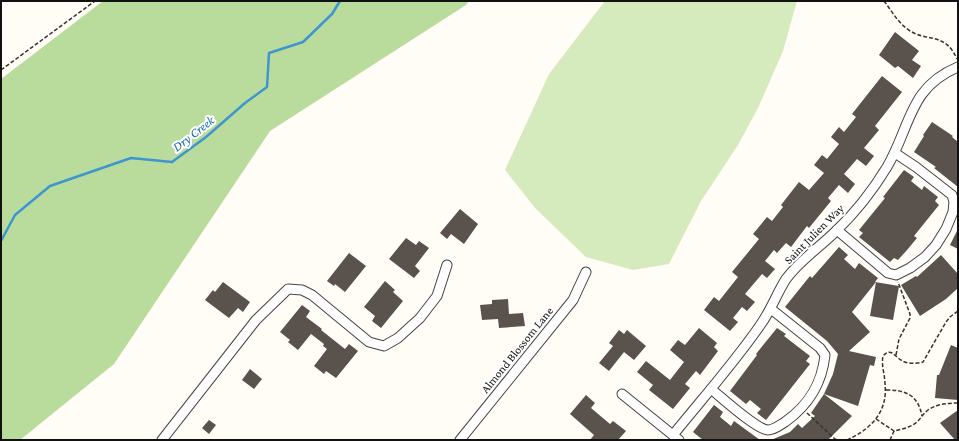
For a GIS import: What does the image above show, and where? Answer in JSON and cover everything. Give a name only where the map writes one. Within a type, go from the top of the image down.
[{"type":"street","name":"Saint Julien Way","points":[[676,438],[710,389],[755,333],[771,309],[786,279],[803,260],[837,230],[869,193],[895,153],[918,98],[937,77],[955,68]]},
{"type":"street","points":[[837,230],[888,273],[896,275],[925,258],[936,245],[946,229],[953,212],[954,202],[952,195],[895,153]]},
{"type":"street","points":[[162,440],[256,320],[288,289],[302,290],[312,295],[369,342],[384,346],[398,338],[420,318],[437,296],[447,265]]},
{"type":"street","name":"Almond Blossom Lane","points":[[460,440],[573,300],[586,272]]},
{"type":"street","points":[[710,389],[758,427],[768,430],[791,418],[801,408],[818,384],[823,370],[825,355],[820,348],[771,309]]},
{"type":"street","points":[[622,394],[676,438]]},
{"type":"path","points":[[1,70],[95,1]]},
{"type":"path","points":[[884,1],[905,28],[922,36],[942,40],[953,50],[958,62]]},
{"type":"path","points":[[896,275],[910,318],[899,339],[896,355]]},
{"type":"path","points":[[847,440],[865,430],[876,419],[883,404],[886,390],[882,359],[883,356],[888,352],[896,355],[902,361],[915,364],[923,362],[946,322],[958,311]]},
{"type":"path","points":[[886,390],[895,390],[910,394],[918,402],[922,416]]},
{"type":"path","points":[[876,419],[894,431],[906,428],[918,421],[927,411],[942,404],[958,403]]},
{"type":"path","points":[[801,408],[835,439],[839,440]]},
{"type":"path","points":[[890,440],[894,431]]},
{"type":"green space","points":[[103,1],[469,1],[466,5],[270,131],[114,364],[20,440],[1,440],[1,79]]},
{"type":"green space","points":[[605,1],[797,1],[783,51],[758,108],[738,145],[701,201],[669,264],[633,270],[586,257],[535,208],[505,170],[549,74]]},
{"type":"building","points":[[895,32],[919,51],[912,60],[921,66],[913,78],[898,66],[895,68],[879,55]]},
{"type":"building","points":[[882,76],[902,92],[875,126],[879,130],[864,148],[874,156],[866,166],[857,159],[844,174],[855,184],[848,193],[839,185],[828,198],[831,201],[809,228],[807,226],[791,247],[786,243],[777,253],[774,250],[765,261],[775,269],[767,278],[762,274],[745,294],[755,302],[747,311],[742,307],[733,318],[738,322],[730,331],[704,310],[714,297],[719,301],[738,277],[732,272],[759,239],[753,234],[767,217],[772,221],[783,207],[781,205],[799,182],[809,190],[824,173],[814,165],[822,155],[827,159],[839,144],[831,137],[839,127],[844,132],[856,117],[852,114]]},
{"type":"building","points":[[932,122],[953,136],[952,137],[958,142],[958,187],[934,168],[936,167],[914,152]]},
{"type":"building","points":[[904,170],[914,177],[911,181],[922,190],[924,186],[938,197],[935,201],[939,205],[914,236],[917,238],[907,250],[898,260],[894,258],[890,262],[859,237],[863,233],[859,230],[885,198],[883,197]]},
{"type":"building","points":[[460,209],[478,224],[464,244],[451,234],[447,239],[440,233]]},
{"type":"building","points":[[958,229],[958,249],[950,245]]},
{"type":"building","points":[[406,238],[416,245],[419,241],[429,248],[415,266],[420,271],[414,278],[389,259]]},
{"type":"building","points":[[839,247],[848,255],[844,259],[855,269],[859,263],[878,278],[852,312],[870,332],[849,351],[876,357],[874,366],[870,365],[858,406],[824,394],[833,374],[838,354],[827,341],[785,307],[810,276],[812,278]]},
{"type":"building","points":[[349,253],[366,266],[345,292],[335,284],[334,286],[327,281]]},
{"type":"building","points":[[941,255],[958,274],[958,288],[946,299],[920,316],[901,285],[916,276],[917,277]]},
{"type":"building","points":[[385,281],[395,290],[393,292],[403,301],[381,328],[372,321],[375,316],[364,307]]},
{"type":"building","points":[[223,282],[250,302],[243,312],[238,308],[229,318],[205,300],[213,290],[215,292]]},
{"type":"building","points":[[876,282],[899,286],[893,320],[870,316]]},
{"type":"building","points":[[508,299],[509,314],[523,313],[525,326],[499,328],[498,319],[482,320],[480,305],[492,304],[492,300]]},
{"type":"building","points":[[302,305],[310,311],[306,317],[322,329],[321,330],[345,349],[349,344],[358,351],[336,378],[326,371],[324,374],[314,366],[327,349],[323,346],[324,344],[311,334],[298,350],[288,342],[290,340],[280,332]]},
{"type":"building","points":[[699,328],[717,343],[714,347],[718,351],[700,375],[696,371],[685,384],[690,388],[673,409],[649,390],[653,385],[637,372],[646,361],[670,380],[684,362],[670,350],[678,340],[685,345]]},
{"type":"building","points":[[777,328],[786,334],[784,336],[810,356],[806,361],[810,364],[766,420],[757,413],[761,409],[750,400],[746,404],[730,391],[757,355],[756,354]]},
{"type":"building","points":[[619,330],[624,334],[627,330],[646,346],[634,360],[624,352],[609,371],[599,363],[613,346],[609,343]]},
{"type":"building","points":[[951,345],[958,348],[958,400],[935,398],[937,375],[939,375]]},
{"type":"building","points":[[250,369],[262,379],[254,389],[242,380]]},
{"type":"building","points":[[824,394],[852,416],[828,440],[771,440],[790,432],[798,424],[802,428],[815,416],[811,413]]},
{"type":"building","points":[[586,395],[595,403],[591,408],[610,424],[613,421],[626,431],[618,440],[590,440],[594,435],[570,414]]},
{"type":"building","points":[[714,405],[723,412],[720,417],[731,426],[734,421],[760,440],[703,440],[693,432]]},
{"type":"building","points":[[958,410],[958,440],[955,440],[940,423]]},
{"type":"building","points":[[209,420],[216,425],[209,434],[202,428]]},
{"type":"waterway","name":"Dry Creek","points":[[1,241],[15,215],[50,186],[131,158],[172,162],[206,137],[245,103],[267,87],[269,53],[303,42],[332,14],[340,1]]}]
